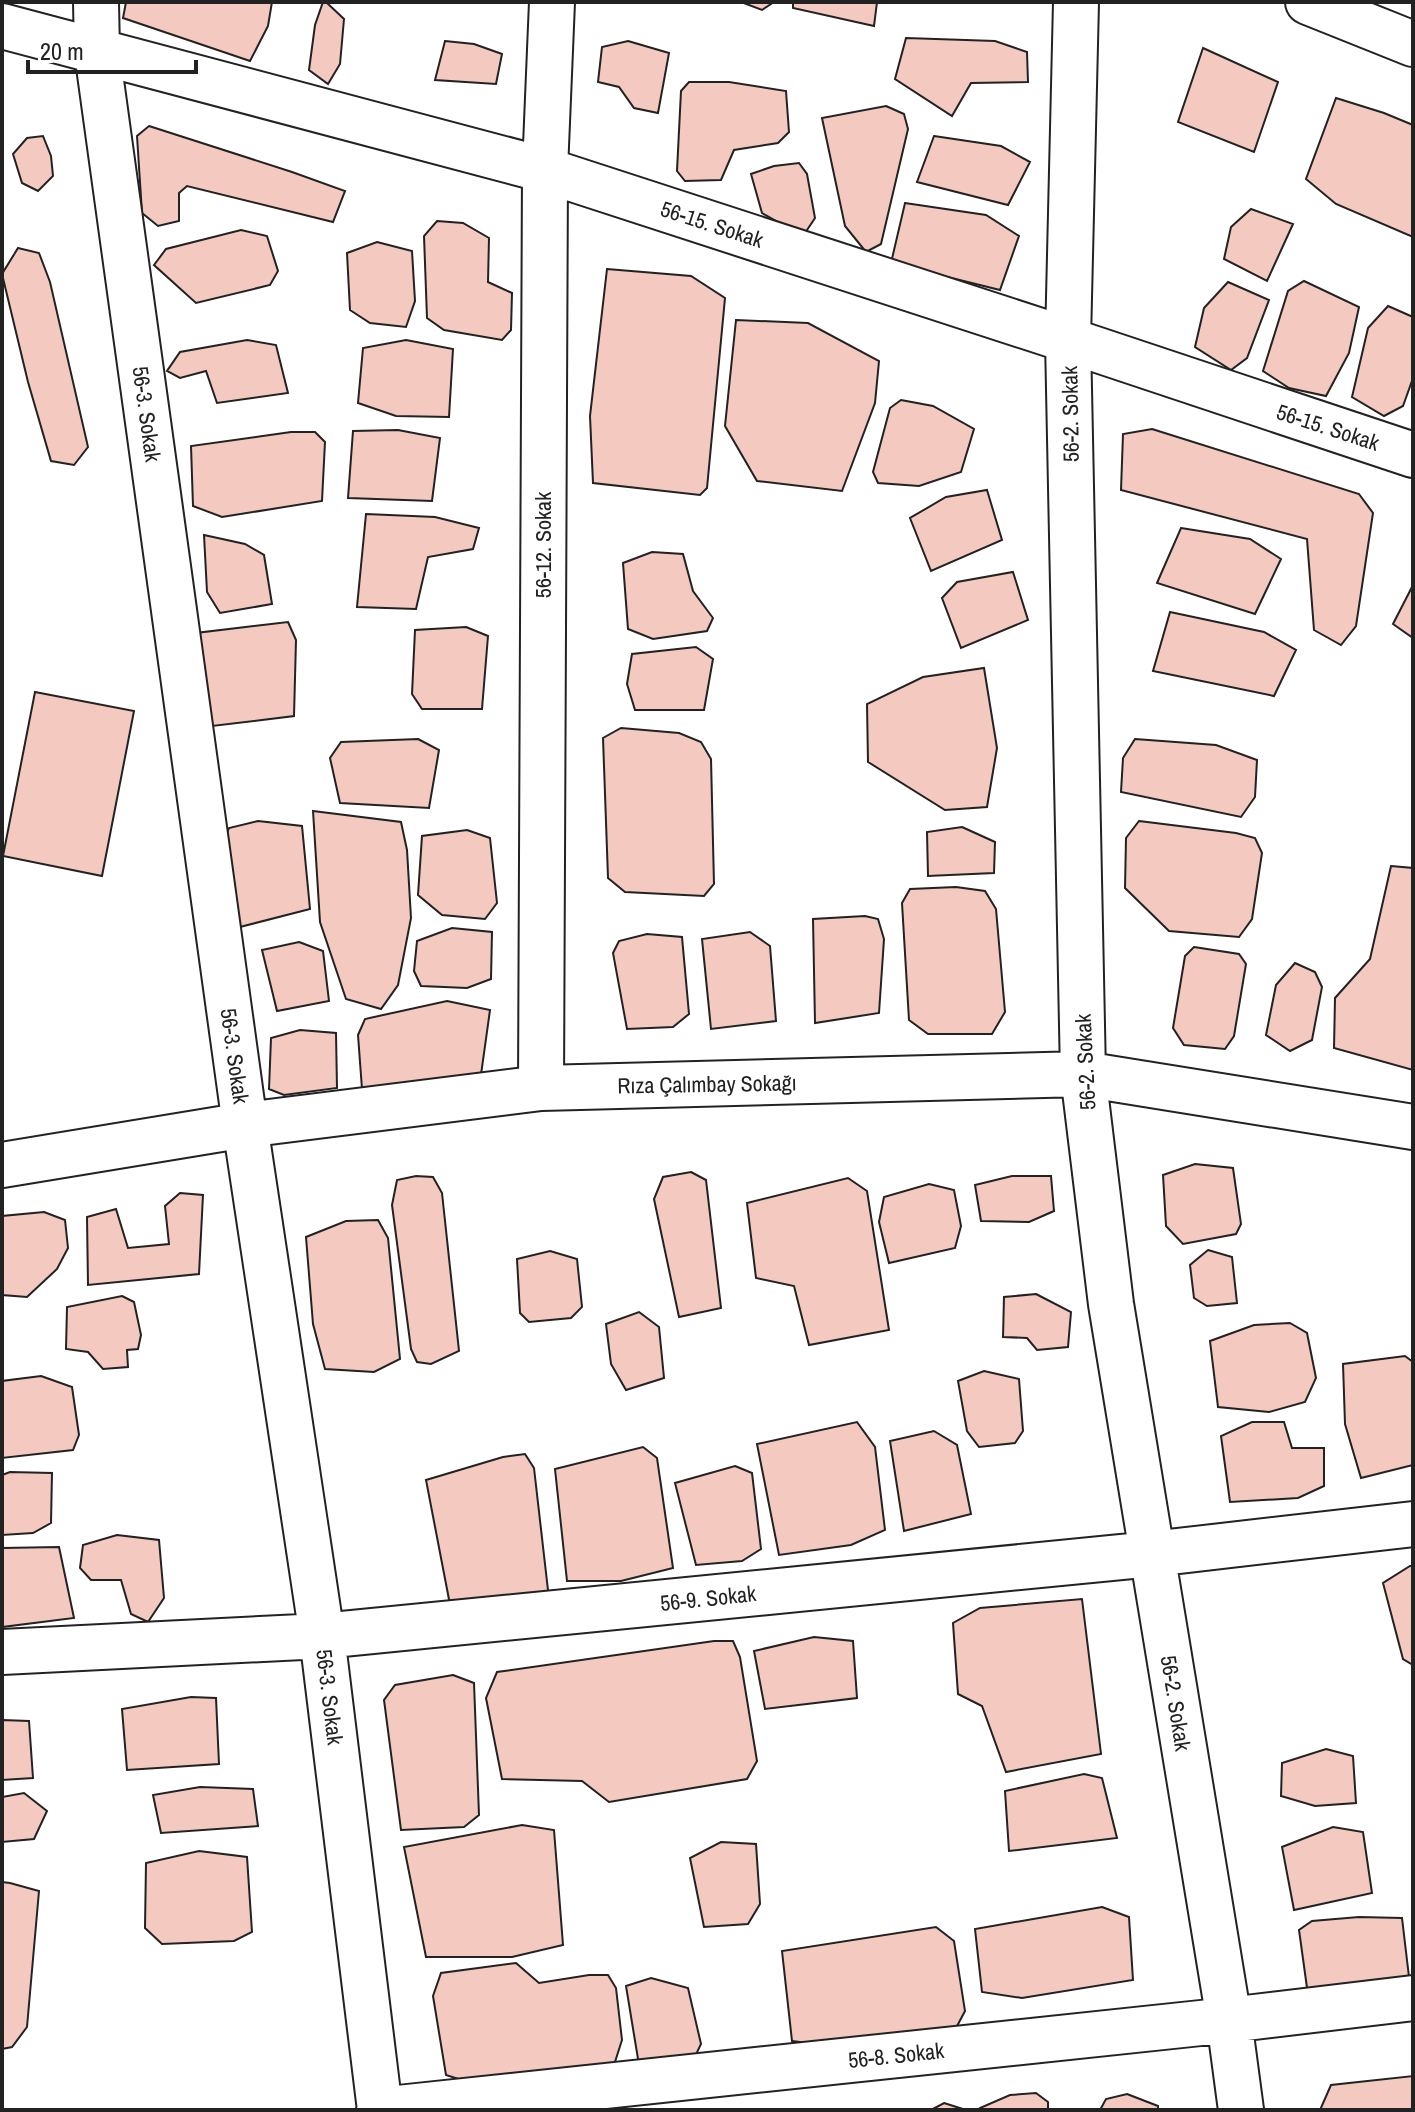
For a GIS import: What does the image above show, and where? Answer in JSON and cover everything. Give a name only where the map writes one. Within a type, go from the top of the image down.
[{"type":"street","name":"56-3. Sokak","points":[[96,2],[97,52],[245,1125],[322,1636],[380,2110]]},
{"type":"street","name":"56-12. Sokak","points":[[541,1088],[545,170],[552,2]]},
{"type":"street","name":"56-2. Sokak","points":[[1076,2],[1068,340],[1083,1074],[1111,1304],[1229,2020],[1241,2110]]},
{"type":"street","points":[[1308,2],[1413,44]]},
{"type":"street","name":"56-15. Sokak","points":[[2,26],[545,170],[1413,455]]},
{"type":"street","name":"Rıza Çalımbay Sokağı","points":[[2,1165],[245,1125],[541,1088],[1083,1074],[1413,1127]]},
{"type":"street","name":"56-9. Sokak","points":[[2,1652],[322,1636],[1152,1554],[1413,1524]]},
{"type":"street","name":"56-8. Sokak","points":[[380,2110],[1413,1998]]},
{"type":"building","points":[[126,2],[272,2],[268,26],[250,61],[123,18]]},
{"type":"building","points":[[323,2],[344,19],[340,64],[328,84],[309,70],[315,25]]},
{"type":"building","points":[[741,2],[774,2],[762,10]]},
{"type":"building","points":[[793,2],[877,2],[874,26],[793,8]]},
{"type":"building","points":[[906,38],[995,41],[1027,52],[1028,82],[971,83],[952,116],[895,79]]},
{"type":"building","points":[[445,41],[474,44],[502,54],[496,84],[435,80]]},
{"type":"building","points":[[628,41],[669,53],[658,113],[634,108],[619,87],[598,82],[602,47]]},
{"type":"building","points":[[1203,48],[1278,82],[1254,152],[1178,122]]},
{"type":"building","points":[[689,82],[729,82],[786,91],[789,132],[778,143],[734,150],[721,180],[685,181],[677,171],[681,91]]},
{"type":"building","points":[[1336,98],[1413,125],[1413,237],[1336,204],[1306,179]]},
{"type":"building","points":[[886,106],[904,114],[908,129],[881,244],[866,252],[845,226],[822,118]]},
{"type":"building","points":[[149,126],[345,191],[333,222],[187,186],[179,193],[179,221],[158,226],[142,213],[137,136]]},
{"type":"building","points":[[43,136],[51,156],[53,176],[38,191],[22,183],[13,154],[27,138]]},
{"type":"building","points":[[934,136],[1001,146],[1030,162],[1008,205],[917,182]]},
{"type":"building","points":[[799,163],[807,174],[815,218],[803,236],[762,213],[751,174],[774,166]]},
{"type":"building","points":[[905,203],[986,215],[1019,236],[1000,290],[891,263]]},
{"type":"building","points":[[1251,209],[1293,224],[1267,281],[1224,259],[1231,227]]},
{"type":"building","points":[[437,221],[463,223],[489,238],[488,282],[512,293],[511,330],[502,340],[444,330],[427,318],[424,236]]},
{"type":"building","points":[[241,230],[267,236],[278,271],[270,285],[196,303],[154,265],[166,249]]},
{"type":"building","points":[[377,242],[412,251],[415,301],[406,327],[370,323],[350,310],[347,253]]},
{"type":"building","points":[[18,248],[39,253],[50,282],[88,447],[74,465],[51,461],[28,382],[2,274]]},
{"type":"building","points":[[607,269],[691,276],[725,298],[707,488],[700,495],[593,483],[590,416]]},
{"type":"building","points":[[1304,281],[1359,307],[1349,353],[1326,396],[1289,388],[1263,371],[1288,291]]},
{"type":"building","points":[[1228,282],[1269,300],[1247,358],[1231,370],[1195,347],[1204,308]]},
{"type":"building","points":[[1388,306],[1413,317],[1413,378],[1403,406],[1384,416],[1352,397],[1368,328]]},
{"type":"building","points":[[736,320],[808,323],[879,361],[875,403],[842,491],[757,481],[725,426]]},
{"type":"building","points":[[247,340],[276,345],[288,393],[217,403],[206,371],[180,378],[167,371],[180,352]]},
{"type":"building","points":[[406,340],[453,349],[449,417],[396,416],[358,403],[363,348]]},
{"type":"building","points":[[901,400],[933,406],[974,429],[961,472],[919,486],[878,483],[873,472],[890,408]]},
{"type":"building","points":[[1152,429],[1359,494],[1373,513],[1356,626],[1341,645],[1314,630],[1307,539],[1121,490],[1123,434]]},
{"type":"building","points":[[398,430],[440,438],[432,501],[348,498],[353,431]]},
{"type":"building","points":[[291,432],[315,432],[325,442],[322,501],[222,517],[193,506],[191,446]]},
{"type":"building","points":[[987,490],[1002,540],[931,571],[910,518],[946,497]]},
{"type":"building","points":[[366,514],[435,517],[479,528],[473,549],[428,557],[416,609],[357,607]]},
{"type":"building","points":[[1181,528],[1250,539],[1281,559],[1255,614],[1157,583]]},
{"type":"building","points":[[204,535],[245,544],[264,555],[272,604],[220,613],[207,592]]},
{"type":"building","points":[[652,552],[683,554],[693,591],[713,618],[707,631],[653,639],[628,629],[623,563]]},
{"type":"building","points":[[1013,572],[1028,620],[961,648],[942,598],[957,582]]},
{"type":"building","points":[[1413,585],[1413,638],[1393,624]]},
{"type":"building","points":[[1170,612],[1264,632],[1296,650],[1274,696],[1153,671]]},
{"type":"building","points":[[288,622],[296,640],[294,716],[204,727],[196,633]]},
{"type":"building","points":[[466,627],[488,636],[482,709],[422,709],[412,694],[415,630]]},
{"type":"building","points":[[696,647],[713,659],[704,710],[635,710],[627,684],[632,654]]},
{"type":"building","points":[[984,668],[997,748],[987,807],[945,810],[868,762],[867,704],[923,677]]},
{"type":"building","points":[[35,692],[134,711],[102,876],[3,856]]},
{"type":"building","points":[[621,728],[679,733],[701,742],[711,759],[714,884],[704,896],[625,892],[608,878],[603,738]]},
{"type":"building","points":[[418,739],[439,750],[429,808],[340,803],[330,758],[341,742]]},
{"type":"building","points":[[1135,739],[1216,745],[1257,760],[1255,797],[1241,817],[1121,792],[1123,758]]},
{"type":"building","points":[[313,811],[401,822],[407,850],[411,918],[398,985],[381,1009],[346,999],[320,922]]},
{"type":"building","points":[[258,821],[302,826],[310,909],[236,928],[221,845],[229,828]]},
{"type":"building","points":[[1139,821],[1255,838],[1262,853],[1252,919],[1239,937],[1169,931],[1125,888],[1126,838]]},
{"type":"building","points":[[962,827],[995,842],[994,873],[928,876],[927,832]]},
{"type":"building","points":[[467,830],[490,838],[497,903],[485,919],[442,915],[418,895],[422,836]]},
{"type":"building","points":[[1391,866],[1413,868],[1413,1070],[1334,1048],[1335,998],[1370,959]]},
{"type":"building","points":[[956,887],[985,891],[996,909],[1005,1012],[992,1034],[928,1034],[909,1020],[902,903],[910,889]]},
{"type":"building","points":[[865,916],[878,919],[884,939],[879,1013],[815,1023],[813,919]]},
{"type":"building","points":[[452,928],[492,932],[491,979],[467,988],[421,986],[414,971],[417,941]]},
{"type":"building","points":[[750,932],[770,946],[776,1021],[711,1029],[702,939]]},
{"type":"building","points":[[647,934],[682,937],[689,1014],[673,1027],[627,1029],[613,953],[619,941]]},
{"type":"building","points":[[299,942],[323,951],[329,1001],[277,1011],[262,950]]},
{"type":"building","points":[[1194,947],[1239,954],[1246,964],[1234,1036],[1225,1049],[1184,1045],[1173,1028],[1185,956]]},
{"type":"building","points":[[1295,963],[1315,972],[1322,987],[1312,1040],[1290,1051],[1266,1035],[1276,985]]},
{"type":"building","points":[[447,1001],[490,1010],[480,1082],[362,1089],[358,1035],[365,1019]]},
{"type":"building","points":[[300,1030],[336,1033],[337,1088],[284,1095],[269,1089],[271,1038]]},
{"type":"building","points":[[1195,1164],[1233,1168],[1241,1224],[1236,1234],[1183,1244],[1166,1226],[1163,1175]]},
{"type":"building","points":[[691,1172],[706,1180],[721,1308],[679,1317],[654,1199],[663,1177]]},
{"type":"building","points":[[416,1176],[433,1177],[442,1193],[459,1351],[431,1364],[417,1362],[411,1349],[392,1205],[397,1180]]},
{"type":"building","points":[[1012,1176],[1051,1176],[1054,1211],[1029,1222],[981,1221],[975,1185]]},
{"type":"building","points":[[848,1178],[867,1191],[889,1330],[809,1345],[794,1286],[756,1278],[747,1203]]},
{"type":"building","points":[[929,1184],[954,1190],[961,1226],[955,1248],[889,1263],[879,1222],[884,1197]]},
{"type":"building","points":[[180,1193],[203,1195],[199,1274],[88,1285],[87,1217],[116,1209],[128,1248],[169,1244],[165,1206]]},
{"type":"building","points":[[44,1212],[65,1220],[68,1248],[57,1269],[27,1297],[2,1295],[2,1216]]},
{"type":"building","points":[[378,1220],[388,1238],[400,1359],[374,1372],[325,1369],[313,1324],[306,1237],[346,1221]]},
{"type":"building","points":[[1208,1250],[1232,1257],[1237,1303],[1207,1306],[1194,1298],[1190,1265]]},
{"type":"building","points":[[550,1251],[577,1259],[582,1307],[571,1318],[529,1322],[520,1313],[517,1259]]},
{"type":"building","points":[[1036,1294],[1071,1312],[1068,1347],[1037,1350],[1027,1338],[1003,1337],[1004,1297]]},
{"type":"building","points":[[122,1296],[134,1302],[141,1335],[138,1349],[127,1350],[128,1367],[103,1369],[88,1352],[66,1349],[67,1307]]},
{"type":"building","points":[[639,1312],[659,1327],[664,1378],[626,1390],[611,1364],[606,1324]]},
{"type":"building","points":[[1290,1323],[1307,1333],[1316,1378],[1305,1402],[1269,1412],[1218,1407],[1210,1341],[1254,1325]]},
{"type":"building","points":[[1405,1356],[1413,1362],[1413,1465],[1361,1478],[1345,1424],[1343,1364]]},
{"type":"building","points":[[984,1371],[1019,1379],[1023,1431],[1015,1443],[979,1447],[967,1431],[958,1381]]},
{"type":"building","points":[[41,1376],[72,1387],[79,1435],[73,1450],[2,1458],[2,1381]]},
{"type":"building","points":[[857,1422],[875,1447],[885,1530],[851,1545],[779,1555],[757,1444]]},
{"type":"building","points":[[1252,1422],[1284,1422],[1292,1448],[1324,1448],[1324,1486],[1298,1498],[1230,1502],[1221,1436]]},
{"type":"building","points":[[934,1431],[957,1445],[971,1514],[904,1531],[890,1441]]},
{"type":"building","points":[[643,1447],[657,1458],[673,1568],[621,1581],[567,1581],[555,1469]]},
{"type":"building","points":[[525,1454],[534,1468],[549,1599],[452,1615],[426,1480],[503,1457]]},
{"type":"building","points":[[735,1466],[752,1473],[761,1549],[742,1561],[696,1565],[675,1483]]},
{"type":"building","points":[[10,1472],[52,1473],[51,1523],[33,1533],[2,1535],[2,1475]]},
{"type":"building","points":[[117,1535],[159,1540],[164,1598],[148,1622],[131,1614],[121,1580],[91,1580],[80,1568],[83,1545]]},
{"type":"building","points":[[59,1547],[74,1618],[2,1627],[2,1548]]},
{"type":"building","points":[[1413,1566],[1413,1665],[1403,1659],[1383,1583]]},
{"type":"building","points":[[1082,1599],[1101,1754],[1006,1772],[982,1706],[958,1694],[953,1623],[980,1608]]},
{"type":"building","points":[[814,1637],[853,1641],[857,1698],[765,1709],[754,1651]]},
{"type":"building","points":[[714,1641],[733,1641],[740,1657],[757,1761],[747,1779],[609,1802],[582,1781],[502,1779],[486,1698],[497,1672]]},
{"type":"building","points":[[453,1675],[474,1683],[479,1815],[464,1827],[401,1830],[384,1700],[395,1685]]},
{"type":"building","points":[[191,1697],[216,1698],[219,1764],[127,1770],[122,1709]]},
{"type":"building","points":[[2,1720],[29,1721],[33,1778],[2,1780]]},
{"type":"building","points":[[1326,1749],[1353,1756],[1356,1803],[1315,1806],[1281,1796],[1282,1763]]},
{"type":"building","points":[[1084,1774],[1102,1778],[1117,1838],[1009,1851],[1005,1791]]},
{"type":"building","points":[[200,1787],[253,1789],[258,1826],[161,1833],[153,1795]]},
{"type":"building","points":[[24,1793],[47,1811],[34,1839],[2,1842],[2,1797]]},
{"type":"building","points":[[522,1825],[554,1830],[563,1945],[512,1957],[426,1957],[404,1847]]},
{"type":"building","points":[[1333,1827],[1363,1832],[1372,1893],[1294,1910],[1282,1847]]},
{"type":"building","points":[[721,1842],[756,1844],[760,1904],[748,1924],[704,1927],[690,1858]]},
{"type":"building","points":[[199,1851],[247,1857],[252,1932],[234,1941],[162,1944],[145,1928],[146,1863]]},
{"type":"building","points":[[2,1882],[39,1891],[27,2027],[12,2047],[2,2049]]},
{"type":"building","points":[[1102,1907],[1129,1917],[1133,1980],[1022,1998],[982,1992],[975,1929]]},
{"type":"building","points":[[1359,1917],[1402,1918],[1409,1977],[1308,1995],[1299,1930],[1312,1921]]},
{"type":"building","points":[[936,1927],[954,1941],[965,2011],[956,2028],[831,2046],[792,2041],[782,1951]]},
{"type":"building","points":[[516,1963],[539,1983],[608,1975],[616,1988],[622,2040],[614,2065],[474,2084],[446,2075],[433,1996],[441,1973]]},
{"type":"building","points":[[651,1978],[688,1988],[701,2044],[691,2065],[639,2065],[626,1986]]},
{"type":"building","points":[[1413,2076],[1413,2110],[1320,2110],[1331,2085]]},
{"type":"building","points":[[1036,2093],[1048,2102],[1048,2110],[980,2108],[1010,2095]]},
{"type":"building","points":[[1127,2094],[1158,2106],[1158,2110],[1100,2110],[1106,2099]]},
{"type":"building","points":[[944,2103],[966,2110],[931,2110]]}]
